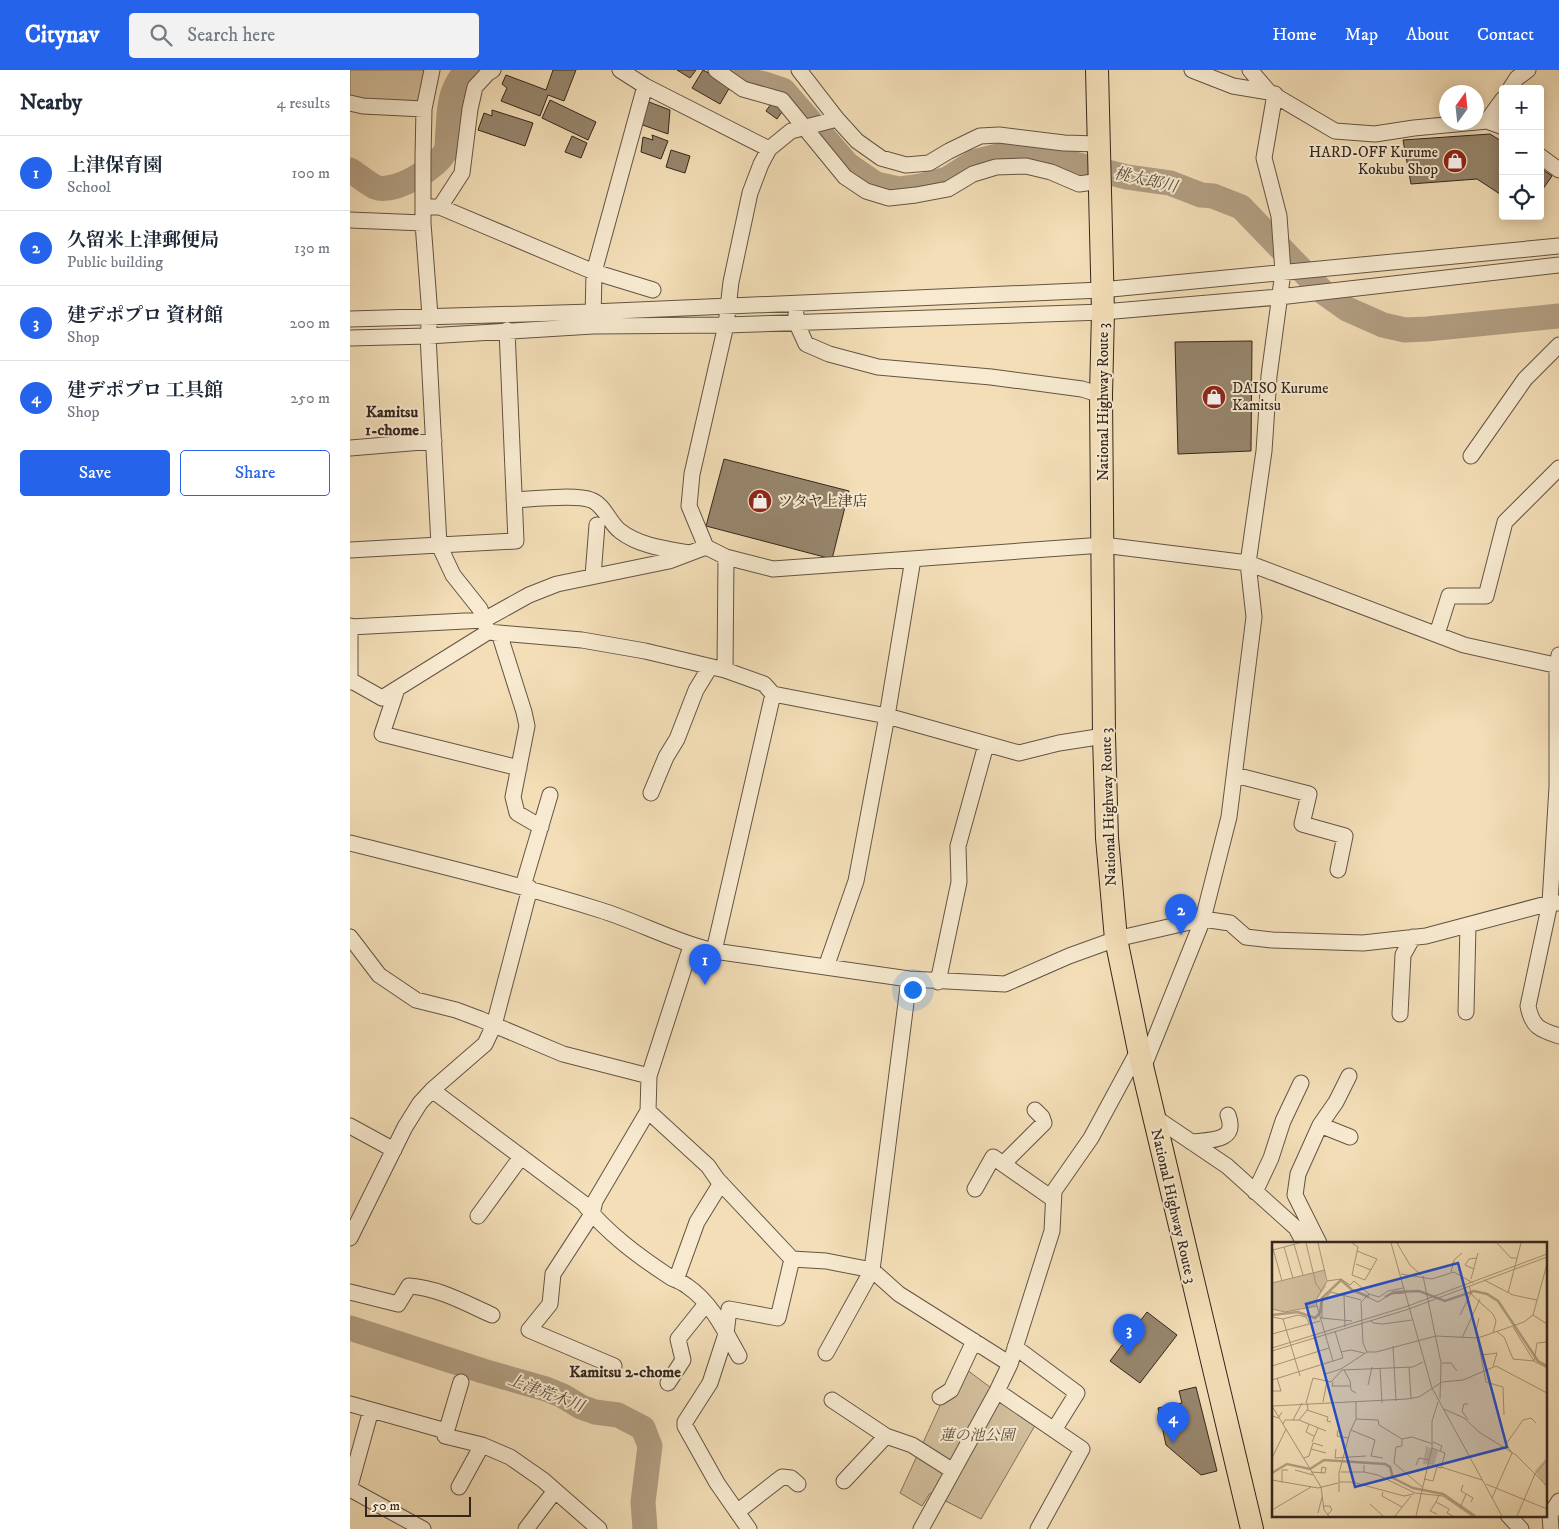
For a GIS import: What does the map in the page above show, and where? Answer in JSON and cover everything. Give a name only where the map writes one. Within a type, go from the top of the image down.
[{"type":"highway","name":"National Highway Route 3","points":[[1098,70],[1102,301],[1104,736],[1107,838],[1116,939],[1153,1116],[1252,1529]]},
{"type":"street","points":[[432,70],[424,109],[423,224],[430,316],[428,336],[440,545],[453,575],[480,609],[490,628],[524,712],[527,726],[514,797],[517,813],[540,827]]},
{"type":"street","points":[[440,207],[462,173],[470,109],[475,87],[493,70]]},
{"type":"street","points":[[620,70],[645,86],[769,149]]},
{"type":"street","points":[[716,70],[743,89],[782,100],[844,177],[866,191],[889,198],[916,195],[948,188],[973,174],[996,167],[1026,166],[1051,172],[1079,184],[1100,181]]},
{"type":"street","points":[[799,70],[836,119],[857,141],[880,158],[906,165],[929,164],[949,151],[980,136],[1000,135],[1099,147]]},
{"type":"street","points":[[1192,70],[1233,86],[1272,93]]},
{"type":"street","points":[[1250,70],[1272,93],[1335,131],[1375,134],[1414,128],[1488,122],[1499,126]]},
{"type":"street","points":[[1513,85],[1517,78],[1528,70]]},
{"type":"street","points":[[592,319],[594,272],[645,86]]},
{"type":"street","points":[[921,1529],[997,1392],[1010,1364],[1052,1231],[1054,1191],[1141,1061],[1203,919],[1229,818],[1254,617],[1248,563],[1264,451],[1268,376],[1283,272],[1279,216],[1264,158],[1272,93]]},
{"type":"street","points":[[350,103],[363,106],[424,109]]},
{"type":"street","points":[[1488,122],[1499,105]]},
{"type":"street","points":[[836,119],[790,131],[769,149],[750,193],[731,282],[726,325],[692,474],[689,506],[706,547],[726,558],[773,569],[1103,545],[1248,563],[1464,644],[1558,662],[1558,798],[1555,903],[1528,1006],[1530,1018],[1543,1031],[1559,1036]]},
{"type":"street","points":[[1544,159],[1559,170]]},
{"type":"street","points":[[424,206],[440,207],[594,272],[654,290]]},
{"type":"street","points":[[350,220],[423,224]]},
{"type":"street","points":[[350,319],[430,316],[592,319],[726,325],[796,322],[1102,301],[1283,272],[1559,246]]},
{"type":"street","points":[[350,338],[428,336],[507,330],[592,319],[729,306],[1102,301],[1279,296],[1559,265]]},
{"type":"street","points":[[795,304],[796,322],[806,344],[829,354],[878,367],[991,377],[1082,389],[1102,395]]},
{"type":"street","points":[[350,550],[516,541],[507,330]]},
{"type":"street","points":[[1471,456],[1525,379],[1559,345]]},
{"type":"street","points":[[350,448],[434,442]]},
{"type":"street","points":[[1437,634],[1449,596],[1486,596],[1505,522],[1559,468]]},
{"type":"street","points":[[514,500],[576,498],[592,500],[603,510],[619,531],[658,548],[690,553]]},
{"type":"street","points":[[593,576],[597,525]]},
{"type":"street","points":[[706,547],[669,561],[557,584],[529,595],[490,628],[382,698],[350,681],[350,627],[490,628],[582,640],[645,651],[718,668],[764,684],[773,694],[887,716],[1019,753],[1059,742],[1104,736]]},
{"type":"street","points":[[651,793],[666,757],[677,739],[696,690],[718,668],[726,558]]},
{"type":"street","points":[[826,967],[856,881],[887,716],[913,559]]},
{"type":"street","points":[[396,689],[382,734],[519,768]]},
{"type":"street","points":[[714,951],[773,694]]},
{"type":"street","points":[[938,982],[959,882],[958,846],[986,744]]},
{"type":"street","points":[[1234,775],[1309,794],[1302,824],[1345,836],[1338,870]]},
{"type":"street","points":[[350,1238],[420,1103],[484,1044],[494,1025],[540,827],[550,795]]},
{"type":"street","points":[[350,843],[526,887],[627,918],[691,946],[909,980],[938,982],[1005,984],[1069,956],[1116,939],[1203,919],[1230,923],[1246,937],[1272,940],[1363,943],[1426,936],[1555,903]]},
{"type":"street","points":[[1466,1012],[1468,925]]},
{"type":"street","points":[[350,937],[379,976],[416,1000],[456,1010],[564,1054],[649,1076]]},
{"type":"street","points":[[1400,1014],[1403,955],[1413,937]]},
{"type":"street","points":[[614,1366],[529,1330],[550,1304],[553,1274],[592,1214],[595,1202],[648,1111],[649,1076],[691,946]]},
{"type":"street","points":[[826,1353],[872,1270],[909,980]]},
{"type":"street","points":[[1318,1242],[1295,1195],[1298,1174],[1320,1126],[1336,1102],[1349,1076]]},
{"type":"street","points":[[1255,1192],[1271,1158],[1283,1121],[1301,1083]]},
{"type":"street","points":[[432,1090],[583,1203],[603,1226],[631,1250],[687,1286],[714,1313],[739,1356]]},
{"type":"street","points":[[1003,1164],[1044,1123],[1042,1117],[1035,1110]]},
{"type":"street","points":[[648,1111],[708,1166],[721,1183],[792,1258],[826,1261],[872,1270],[899,1294],[1010,1364]]},
{"type":"street","points":[[1191,1142],[1219,1139],[1229,1132],[1231,1124],[1228,1115]]},
{"type":"street","points":[[1153,1116],[1227,1166],[1296,1228],[1303,1242]]},
{"type":"street","points":[[350,1126],[394,1150]]},
{"type":"street","points":[[1320,1126],[1350,1137]]},
{"type":"street","points":[[478,1216],[521,1157]]},
{"type":"street","points":[[975,1189],[993,1157],[1053,1199]]},
{"type":"street","points":[[676,1280],[697,1222],[721,1183]]},
{"type":"street","points":[[749,1529],[716,1483],[685,1426],[685,1422],[710,1384],[726,1334],[730,1309],[778,1318],[792,1258]]},
{"type":"street","points":[[350,1292],[398,1304],[409,1286],[422,1287],[441,1292],[492,1315]]},
{"type":"street","points":[[668,1383],[682,1360],[678,1339],[706,1304]]},
{"type":"street","points":[[940,1397],[951,1390],[974,1341]]},
{"type":"street","points":[[1015,1347],[1077,1393],[1054,1430]]},
{"type":"street","points":[[462,1382],[445,1436],[482,1445],[510,1457],[543,1480],[554,1492],[600,1529]]},
{"type":"street","points":[[997,1392],[1082,1449],[1038,1529]]},
{"type":"street","points":[[832,1400],[886,1436],[912,1445],[953,1471]]},
{"type":"street","points":[[350,1404],[446,1432]]},
{"type":"street","points":[[371,1410],[350,1487],[423,1529]]},
{"type":"street","points":[[844,1481],[886,1436]]},
{"type":"street","points":[[459,1487],[482,1445]]},
{"type":"street","points":[[737,1512],[782,1477],[791,1478],[798,1484]]},
{"type":"street","points":[[526,1529],[554,1492]]},
{"type":"street","points":[[1552,1529],[1550,1515],[1559,1500]]},
{"type":"street","points":[[1509,1516],[1521,1529]]},
{"type":"green space","points":[[350,70],[432,70],[424,109],[350,103]]},
{"type":"green space","name":"蓮の池公園","points":[[959,1364],[1037,1422],[981,1519],[930,1493],[922,1506],[900,1493]]},
{"type":"building","points":[[553,70],[576,70],[564,101],[548,95],[540,116],[501,101],[507,88],[502,84],[506,75],[546,90]]},
{"type":"building","points":[[677,70],[696,70],[690,78]]},
{"type":"building","points":[[703,70],[731,85],[720,104],[692,88]]},
{"type":"building","points":[[550,100],[596,122],[588,140],[542,118]]},
{"type":"building","points":[[773,101],[784,109],[777,119],[766,111]]},
{"type":"building","points":[[649,102],[670,110],[668,134],[640,124]]},
{"type":"building","points":[[492,110],[533,123],[525,146],[478,130],[484,113],[492,116]]},
{"type":"building","name":"HARD-OFF Kurume Kokubu Shop","points":[[1490,134],[1499,140],[1499,193],[1477,179],[1411,184],[1403,140]]},
{"type":"building","points":[[652,135],[668,141],[661,159],[641,152],[643,137],[653,140]]},
{"type":"building","points":[[572,136],[587,143],[581,158],[565,152]]},
{"type":"building","points":[[671,150],[690,156],[685,173],[666,167]]},
{"type":"building","points":[[1544,171],[1552,176],[1544,187]]},
{"type":"building","name":"DAISO Kurume Kamitsu","points":[[1252,341],[1251,451],[1178,454],[1175,342]]},
{"type":"building","points":[[724,459],[849,491],[832,559],[706,526]]},
{"type":"building","points":[[1147,1312],[1177,1335],[1140,1383],[1110,1361]]},
{"type":"building","points":[[1196,1387],[1217,1471],[1201,1475],[1166,1445],[1158,1408],[1182,1403],[1179,1391]]},
{"type":"waterway","name":"桃太郎川","points":[[350,170],[375,187],[383,188],[393,187],[415,178],[435,164],[446,150],[452,98],[457,84],[467,70]]},
{"type":"waterway","name":"桃太郎川","points":[[737,70],[750,81],[783,90],[847,164],[876,184],[899,189],[920,186],[947,179],[974,162],[1002,155],[1030,156],[1066,162],[1127,177],[1170,183],[1241,207],[1323,292],[1347,309],[1383,325],[1405,330],[1427,329],[1559,316]]},
{"type":"waterway","name":"上津荒木川","points":[[350,1328],[483,1371],[546,1389],[563,1396],[581,1407],[595,1412],[618,1415],[643,1428],[650,1446],[643,1502],[645,1529]]},
{"type":"place","name":"HARD-OFF Kurume Kokubu Shop","points":[[1455,161]]},
{"type":"place","name":"DAISO Kurume Kamitsu","points":[[1214,397]]},
{"type":"place","name":"ツタヤ上津店","points":[[760,501]]},
{"type":"place","name":"久留米上津郵便局","points":[[1181,935]]},
{"type":"place","name":"上津保育園","points":[[705,985]]},
{"type":"place","name":"建デポプロ 資材館","points":[[1129,1355]]},
{"type":"place","name":"建デポプロ 工具館","points":[[1173,1443]]},
{"type":"district","name":"Kamitsu 1-chome","points":[[392,420]]},
{"type":"district","name":"Kamitsu 2-chome","points":[[625,1371]]}]
